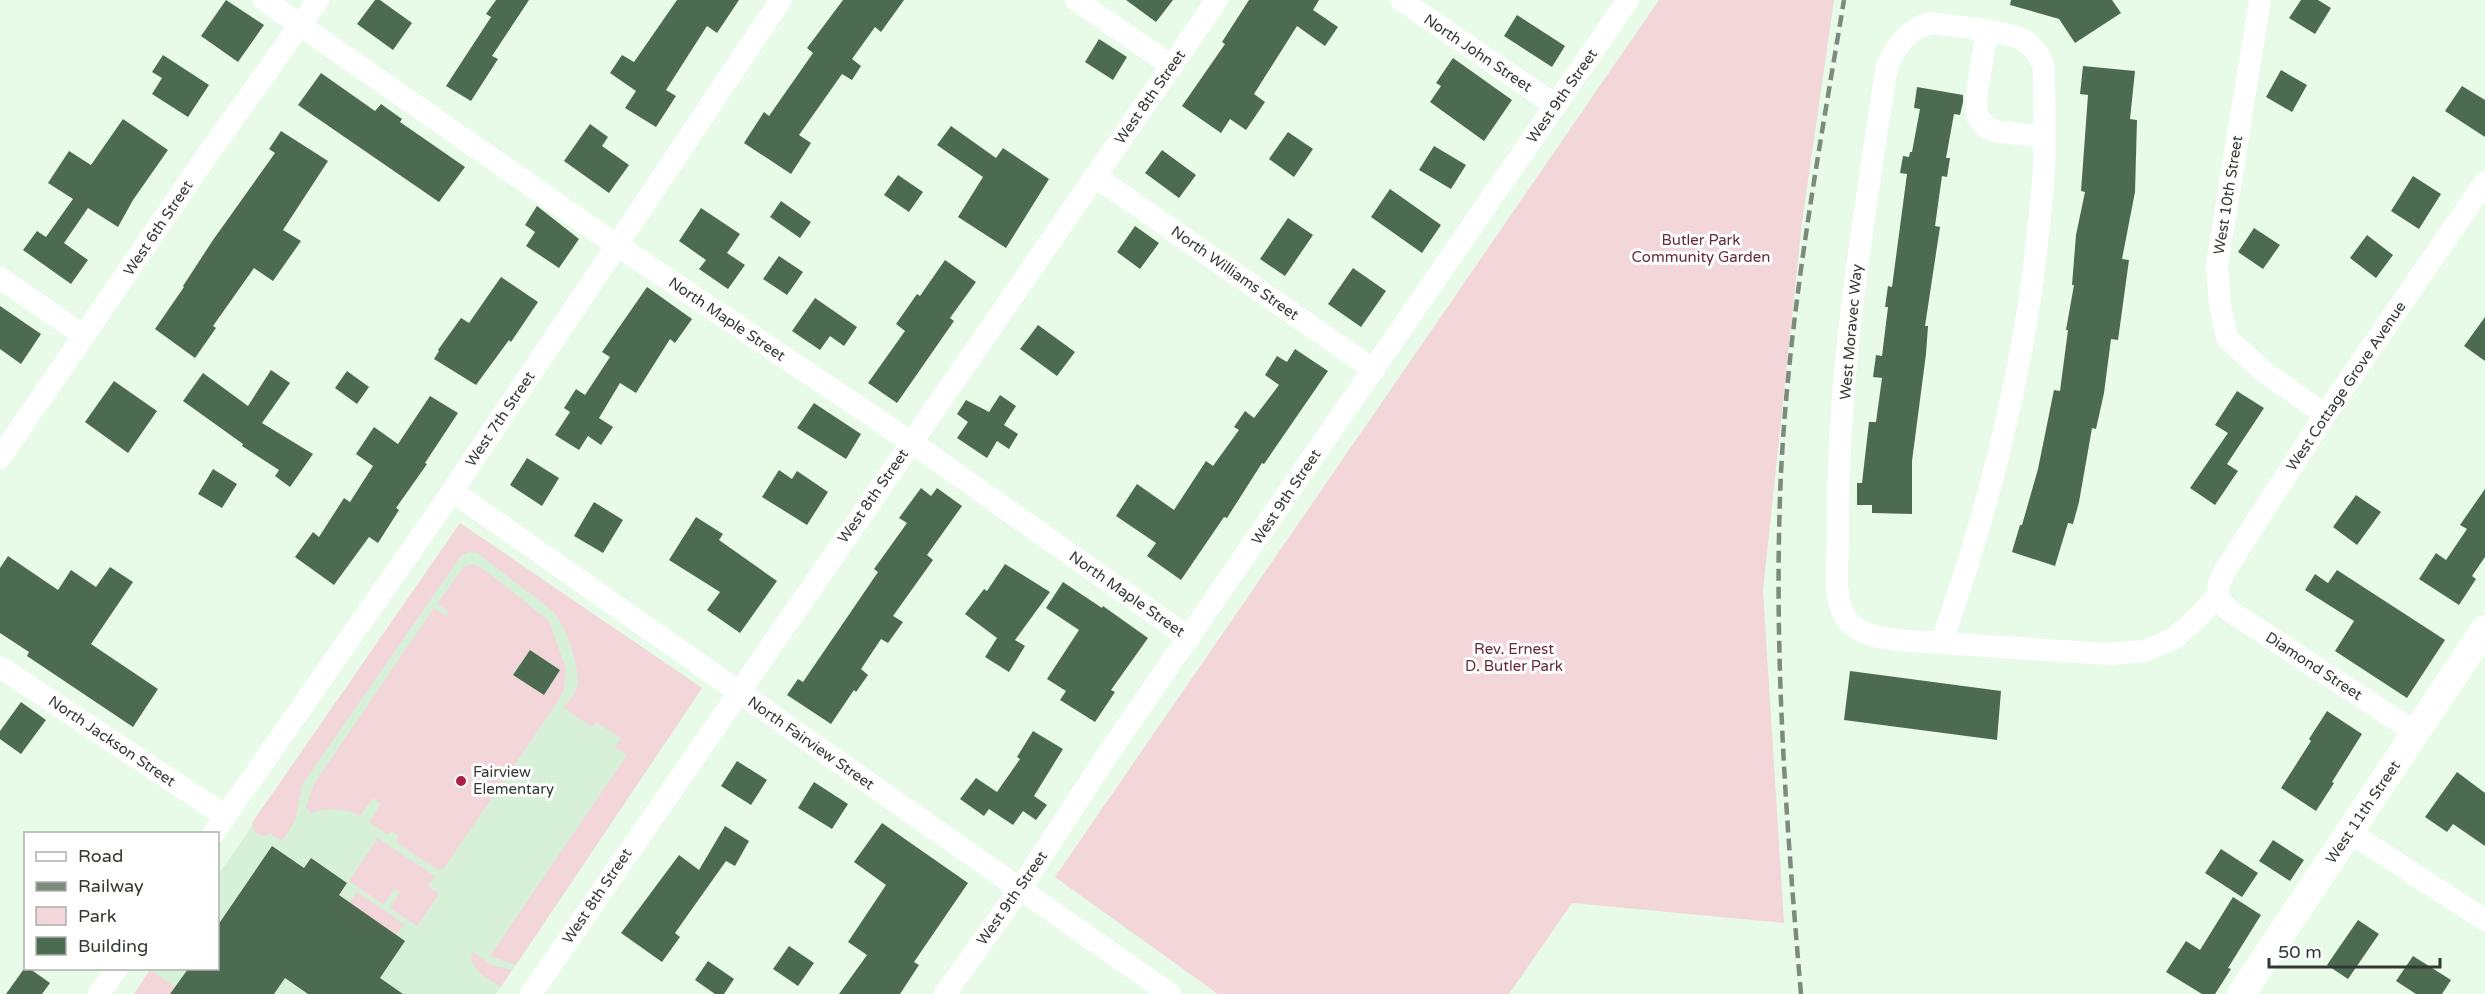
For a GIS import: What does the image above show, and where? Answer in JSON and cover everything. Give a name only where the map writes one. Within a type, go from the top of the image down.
[{"type":"street","name":"North Maple Street","points":[[264,0],[618,246],[911,442],[1189,638]]},
{"type":"street","name":"West 6th Street","points":[[0,458],[208,154],[318,0]]},
{"type":"street","name":"West 7th Street","points":[[219,825],[452,491],[781,0]]},
{"type":"street","points":[[1076,0],[1172,66]]},
{"type":"street","name":"West 8th Street","points":[[531,994],[1217,0]]},
{"type":"street","name":"North John Street","points":[[1401,0],[1556,105]]},
{"type":"street","name":"West 9th Street","points":[[945,994],[1628,0]]},
{"type":"street","name":"West 10th Street","points":[[2260,0],[2217,265],[2220,305],[2227,338],[2263,371],[2325,415]]},
{"type":"street","name":"West Moravec Way","points":[[1941,643],[1974,549],[2011,404],[2027,316],[2039,228],[2045,137],[2044,72],[2040,57],[2030,45],[2020,39],[1931,23],[1918,27],[1894,49],[1887,65],[1851,305],[1838,506],[1838,599],[1845,617],[1855,627],[1870,636],[1941,643],[2108,654],[2145,651],[2175,638],[2217,596]]},
{"type":"street","points":[[1987,32],[1976,97],[1977,116],[1986,127],[1994,131],[2045,137]]},
{"type":"street","name":"North Williams Street","points":[[1096,177],[1374,370]]},
{"type":"street","name":"West Cottage Grove Avenue","points":[[2217,596],[2219,583],[2226,569],[2325,415],[2485,182]]},
{"type":"street","points":[[0,278],[84,336]]},
{"type":"street","name":"North Fairview Street","points":[[452,491],[1170,994]]},
{"type":"street","name":"Diamond Street","points":[[2217,596],[2227,609],[2415,732]]},
{"type":"street","name":"West 11th Street","points":[[2241,994],[2485,629]]},
{"type":"street","name":"North Jackson Street","points":[[0,667],[219,825]]},
{"type":"street","points":[[2349,832],[2485,920]]},
{"type":"street","points":[[99,994],[116,970]]},
{"type":"shaded area","name":"Fairview Elementary","points":[[463,526],[702,688],[496,994],[134,994],[150,970],[219,970],[219,874]]},
{"type":"green space","name":"Rev. Ernest D. Butler Park","points":[[1659,0],[1834,0],[1802,222],[1763,591],[1784,923],[1572,903],[1509,994],[1218,994],[1055,877]]},
{"type":"green space","points":[[460,523],[702,688],[516,965],[490,956],[627,755],[615,747],[621,738],[596,722],[592,727],[564,708],[576,690],[578,675],[574,656],[558,617],[477,553],[468,552],[460,557],[302,785],[295,821],[282,841],[270,833],[263,837],[255,832],[252,823]]},
{"type":"green space","points":[[472,564],[485,570],[549,621],[566,669],[564,689],[558,701],[444,868],[438,870],[396,842],[399,836],[391,831],[388,835],[369,822],[381,804],[373,798],[360,816],[336,809],[311,813],[306,807],[314,784],[434,608],[446,616],[449,612],[437,604],[463,568]],"holes":[[[530,650],[560,670],[544,695],[513,675]]]},
{"type":"green space","points":[[378,838],[435,876],[428,886],[439,894],[417,926],[390,908],[400,892],[395,888],[384,905],[349,881]]},
{"type":"green space","points":[[357,892],[404,924],[396,935],[349,903]]},
{"type":"green space","points":[[472,951],[492,965],[512,970],[501,987],[480,973],[473,963]]},
{"type":"green space","points":[[150,970],[175,987],[170,994],[134,994]]},
{"type":"building","points":[[226,0],[264,25],[238,62],[201,36]]},
{"type":"building","points":[[375,0],[380,0],[412,23],[393,50],[357,24]]},
{"type":"building","points":[[496,0],[529,0],[492,56],[498,59],[471,101],[446,86],[491,17],[486,14]]},
{"type":"building","points":[[677,0],[739,0],[717,33],[707,26],[666,90],[676,96],[656,127],[625,108],[636,91],[610,73],[622,55],[634,62]]},
{"type":"building","points":[[843,0],[904,0],[881,32],[875,27],[852,59],[861,66],[852,80],[842,74],[799,135],[811,143],[791,174],[744,143],[764,112],[769,116],[813,53],[807,48]]},
{"type":"building","points":[[1126,0],[1173,0],[1156,22]]},
{"type":"building","points":[[1249,0],[1319,0],[1313,10],[1338,27],[1325,46],[1297,26],[1254,94],[1265,102],[1246,130],[1230,119],[1221,133],[1182,106],[1225,44],[1222,42]]},
{"type":"building","points":[[2011,0],[2112,0],[2121,13],[2075,43],[2059,19],[2010,5]]},
{"type":"building","points":[[2301,0],[2318,0],[2331,8],[2315,34],[2289,18]]},
{"type":"building","points":[[1517,15],[1565,46],[1552,67],[1504,36]]},
{"type":"building","points":[[1099,39],[1127,57],[1113,80],[1085,62]]},
{"type":"building","points":[[163,55],[209,85],[188,117],[152,94],[162,78],[152,72]]},
{"type":"building","points":[[1453,58],[1512,100],[1484,141],[1430,102],[1441,86],[1436,83]]},
{"type":"building","points":[[2083,66],[2135,71],[2130,119],[2137,120],[2135,192],[2122,259],[2129,260],[2118,340],[2111,339],[2104,393],[2096,429],[2092,428],[2079,502],[2073,524],[2068,523],[2055,566],[2012,552],[2038,469],[2054,390],[2060,391],[2068,330],[2066,330],[2074,285],[2072,285],[2076,235],[2085,192],[2081,191],[2088,95],[2080,94]]},
{"type":"building","points":[[2281,70],[2307,85],[2292,112],[2266,97]]},
{"type":"building","points":[[321,73],[375,111],[381,104],[402,119],[400,122],[465,167],[439,202],[298,105]]},
{"type":"building","points":[[2462,86],[2485,100],[2485,137],[2445,111]]},
{"type":"building","points":[[1917,87],[1963,95],[1963,102],[1960,115],[1954,114],[1946,158],[1950,158],[1947,177],[1942,176],[1935,226],[1940,227],[1925,326],[1928,326],[1926,354],[1912,461],[1912,514],[1872,513],[1872,505],[1857,505],[1857,483],[1862,483],[1869,422],[1876,422],[1882,378],[1873,377],[1876,355],[1882,356],[1888,307],[1885,307],[1888,286],[1892,287],[1907,174],[1900,173],[1903,156],[1909,157],[1912,152],[1920,109],[1914,108]]},
{"type":"building","points":[[123,119],[168,150],[133,200],[118,227],[88,208],[64,243],[88,260],[71,284],[23,250],[37,231],[46,237],[73,199],[48,183],[69,151],[91,165]]},
{"type":"building","points":[[590,124],[608,137],[602,146],[629,165],[609,193],[564,161]]},
{"type":"building","points":[[951,126],[996,158],[1003,148],[1049,179],[1006,248],[958,217],[983,177],[937,145]]},
{"type":"building","points":[[281,131],[328,161],[283,230],[301,241],[273,281],[254,268],[213,326],[216,328],[195,358],[155,329],[213,240],[275,153],[269,149]]},
{"type":"building","points":[[1288,132],[1313,149],[1294,177],[1269,159]]},
{"type":"building","points":[[1434,146],[1466,165],[1451,189],[1419,170]]},
{"type":"building","points":[[1162,150],[1196,175],[1179,198],[1145,173]]},
{"type":"building","points":[[898,175],[923,192],[909,212],[884,195]]},
{"type":"building","points":[[2413,176],[2441,194],[2419,229],[2391,211]]},
{"type":"building","points":[[1390,189],[1441,225],[1422,253],[1371,217]]},
{"type":"building","points":[[781,201],[811,222],[800,238],[770,217]]},
{"type":"building","points":[[537,206],[579,239],[559,268],[526,246],[535,232],[525,225]]},
{"type":"building","points":[[701,208],[740,234],[727,253],[745,265],[728,289],[699,269],[706,260],[679,241]]},
{"type":"building","points":[[1288,218],[1313,235],[1285,276],[1260,259]]},
{"type":"building","points":[[1135,226],[1159,243],[1140,269],[1117,252]]},
{"type":"building","points":[[2254,228],[2280,245],[2263,269],[2238,252]]},
{"type":"building","points":[[2367,235],[2393,255],[2376,278],[2350,258]]},
{"type":"building","points":[[779,256],[803,272],[787,295],[763,279]]},
{"type":"building","points":[[945,260],[976,282],[950,318],[954,321],[897,403],[868,383],[905,331],[896,324],[917,294],[920,296]]},
{"type":"building","points":[[1353,268],[1386,291],[1361,327],[1328,304]]},
{"type":"building","points":[[501,277],[538,302],[511,342],[509,340],[476,385],[434,359],[461,318],[469,323]]},
{"type":"building","points":[[647,287],[692,319],[675,343],[670,339],[636,393],[620,383],[599,418],[613,427],[601,445],[588,436],[579,450],[555,435],[570,412],[564,408],[576,389],[585,395],[610,357],[602,352]]},
{"type":"building","points":[[815,298],[857,327],[844,346],[830,336],[820,350],[792,331]]},
{"type":"building","points":[[0,306],[41,334],[21,364],[0,349]]},
{"type":"building","points":[[2485,317],[2485,361],[2464,346]]},
{"type":"building","points":[[1038,325],[1075,352],[1057,376],[1020,349]]},
{"type":"building","points":[[1295,349],[1328,371],[1264,464],[1262,463],[1227,518],[1224,517],[1181,580],[1147,556],[1156,543],[1116,516],[1137,484],[1174,510],[1206,461],[1213,466],[1239,430],[1234,427],[1245,411],[1254,418],[1279,385],[1265,375],[1277,356],[1287,362]]},
{"type":"building","points":[[271,370],[290,383],[262,423],[313,454],[290,487],[275,476],[279,470],[242,446],[243,444],[183,401],[203,373],[248,406]]},
{"type":"building","points":[[347,371],[369,387],[357,404],[335,388]]},
{"type":"building","points":[[114,381],[157,411],[128,453],[85,422]]},
{"type":"building","points":[[2237,391],[2264,408],[2227,464],[2238,471],[2215,505],[2190,488],[2228,433],[2215,425]]},
{"type":"building","points":[[1000,395],[1016,406],[1004,425],[1018,434],[1009,449],[997,441],[987,458],[957,438],[968,422],[957,414],[966,400],[989,412]]},
{"type":"building","points":[[430,396],[458,413],[425,463],[427,464],[396,508],[399,510],[378,543],[369,537],[334,585],[295,557],[313,532],[319,537],[344,498],[350,502],[373,466],[356,454],[374,427],[398,444]]},
{"type":"building","points":[[814,403],[861,434],[846,459],[797,428]]},
{"type":"building","points":[[527,458],[559,478],[542,506],[510,485]]},
{"type":"building","points":[[213,469],[237,484],[222,508],[198,494]]},
{"type":"building","points":[[779,470],[792,479],[797,471],[828,492],[807,525],[762,497]]},
{"type":"building","points":[[921,488],[931,496],[937,488],[962,506],[927,555],[933,560],[893,616],[903,622],[888,643],[881,639],[861,669],[868,675],[856,692],[854,690],[831,724],[787,695],[798,679],[803,682],[878,572],[874,569],[907,523],[899,518]]},
{"type":"building","points":[[2485,489],[2485,557],[2472,576],[2476,579],[2459,605],[2419,579],[2436,553],[2446,560],[2467,529],[2460,525]]},
{"type":"building","points":[[2356,495],[2381,512],[2357,545],[2333,527]]},
{"type":"building","points":[[594,502],[623,520],[603,553],[574,536]]},
{"type":"building","points":[[696,517],[723,534],[719,540],[777,581],[740,633],[707,610],[720,592],[669,560]]},
{"type":"building","points":[[8,556],[58,590],[71,570],[96,587],[110,567],[133,582],[91,644],[158,689],[133,727],[27,656],[29,652],[0,633],[0,568]]},
{"type":"building","points":[[1005,564],[1050,592],[1015,640],[1025,646],[1009,672],[985,657],[997,638],[965,614],[984,589],[987,591]]},
{"type":"building","points":[[2337,570],[2445,640],[2407,698],[2335,651],[2354,621],[2305,590],[2315,574],[2328,583]]},
{"type":"building","points":[[1063,582],[1102,608],[1103,606],[1148,638],[1111,690],[1115,692],[1095,722],[1060,700],[1066,691],[1047,679],[1079,630],[1046,608]]},
{"type":"building","points":[[530,650],[560,670],[544,695],[513,675]]},
{"type":"building","points":[[1850,671],[2001,691],[1997,740],[1844,720]]},
{"type":"building","points":[[21,702],[46,720],[21,754],[0,739],[0,731]]},
{"type":"building","points":[[2327,711],[2362,734],[2316,811],[2281,788]]},
{"type":"building","points":[[1033,731],[1063,749],[1034,796],[1047,805],[1036,820],[1023,811],[1013,825],[989,809],[984,816],[960,799],[976,778],[997,792],[1020,759],[1017,757]]},
{"type":"building","points":[[737,761],[767,780],[751,805],[721,786]]},
{"type":"building","points":[[2457,772],[2485,793],[2485,846],[2453,824],[2447,832],[2425,817]]},
{"type":"building","points":[[814,782],[848,804],[832,829],[798,808]]},
{"type":"building","points":[[882,823],[968,883],[914,962],[919,965],[900,994],[839,994],[867,955],[848,942],[886,885],[854,862]]},
{"type":"building","points":[[725,826],[749,841],[735,866],[726,861],[675,933],[680,937],[662,962],[621,933],[679,855],[699,870]]},
{"type":"building","points":[[2273,840],[2304,860],[2290,881],[2259,861]]},
{"type":"building","points":[[272,846],[304,868],[311,858],[347,883],[339,895],[405,941],[380,978],[403,994],[308,994],[285,978],[274,994],[170,994],[187,970],[219,970],[219,924]]},
{"type":"building","points":[[2221,849],[2258,873],[2242,897],[2205,873]]},
{"type":"building","points":[[2233,897],[2261,915],[2228,968],[2231,969],[2215,994],[2202,994],[2166,972],[2186,941],[2200,950]]},
{"type":"building","points":[[2358,920],[2379,934],[2348,979],[2327,965]]},
{"type":"building","points":[[789,946],[814,963],[798,986],[773,969]]},
{"type":"building","points":[[2413,956],[2451,980],[2442,994],[2416,994],[2396,981]]},
{"type":"building","points":[[708,961],[734,979],[724,994],[715,994],[695,980]]},
{"type":"building","points":[[24,969],[32,970],[50,983],[42,994],[6,994]]},
{"type":"railway","points":[[1801,994],[1782,734],[1779,603],[1781,473],[1798,295],[1844,0]]},
{"type":"place","name":"Fairview Elementary","points":[[461,781]]},
{"type":"park label","name":"Butler Park Community Garden","points":[[1701,248]]}]
